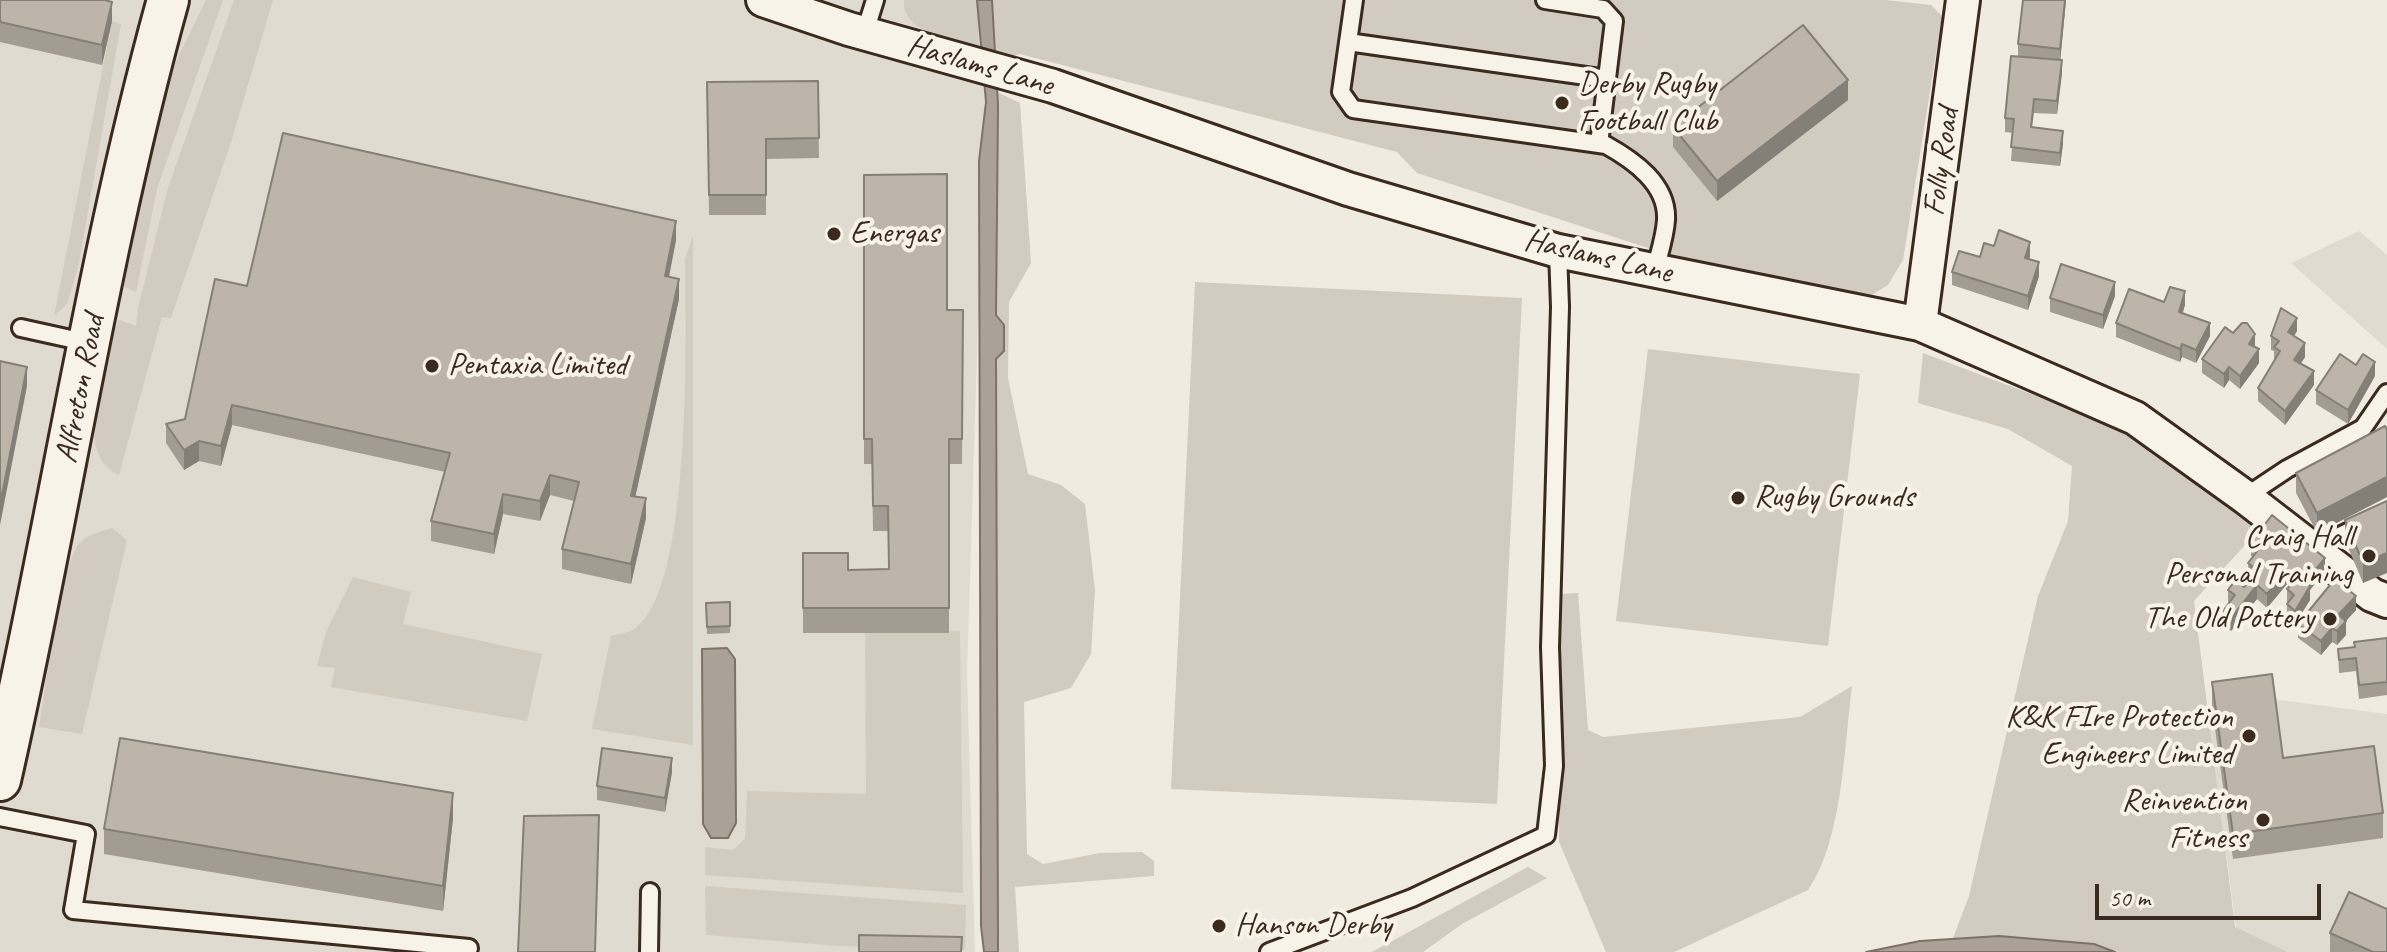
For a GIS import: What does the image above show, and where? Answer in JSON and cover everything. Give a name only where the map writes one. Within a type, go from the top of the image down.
[{"type":"street","name":"Haslams Lane","points":[[763,0],[1053,86],[1348,189],[1558,251],[1920,324],[2135,418],[2245,497],[2372,595],[2387,601]]},
{"type":"street","name":"Folly Road","points":[[1920,324],[1963,0]]},
{"type":"street","name":"Alfreton Road","points":[[0,780],[41,598],[90,343],[163,1]]},
{"type":"lane","points":[[865,32],[875,0]]},
{"type":"lane","points":[[1354,0],[1341,92],[1353,109],[1599,144],[1632,159],[1652,179],[1667,217],[1655,270]]},
{"type":"lane","points":[[1545,0],[1603,9],[1614,21],[1599,144]]},
{"type":"lane","points":[[1348,42],[1607,79]]},
{"type":"lane","points":[[1269,952],[1412,898],[1546,835],[1554,766],[1550,647],[1560,307],[1558,251]]},
{"type":"lane","points":[[21,328],[90,343]]},
{"type":"lane","points":[[2245,497],[2287,469],[2363,428],[2387,393]]},
{"type":"lane","points":[[2313,549],[2387,513]]},
{"type":"lane","points":[[0,817],[86,834],[73,910],[469,948]]},
{"type":"lane","points":[[649,952],[650,892]]},
{"type":"shaded area","points":[[0,0],[988,0],[967,675],[975,952],[0,952]]},
{"type":"shaded area","points":[[206,0],[223,0],[157,189],[136,292],[122,286],[119,273],[163,88]]},
{"type":"shaded area","points":[[234,0],[273,0],[232,139],[171,318],[162,317],[119,475],[105,465],[97,450],[94,432],[104,370],[119,320],[136,326],[167,191]]},
{"type":"shaded area","points":[[904,0],[977,0],[979,51],[920,28],[905,11]]},
{"type":"shaded area","points":[[977,0],[992,0],[998,105],[996,315],[1004,325],[1004,351],[996,359],[998,952],[984,952],[981,926],[979,161],[986,102]]},
{"type":"shaded area","name":"Derby Rugby Football Club","points":[[992,0],[1886,0],[1931,5],[1942,16],[1903,260],[1888,285],[1867,298],[1676,257],[1417,173],[1397,152],[1020,54],[995,61]]},
{"type":"shaded area","points":[[112,21],[121,24],[78,268],[67,304],[54,316]]},
{"type":"shaded area","points":[[997,92],[1020,103],[1031,263],[1009,302],[1008,378],[1028,474],[1061,485],[1085,504],[1095,590],[1091,654],[1071,688],[1024,702],[1027,854],[1043,864],[1100,853],[1142,852],[1154,861],[1154,876],[1015,887],[1019,952],[998,952],[996,359],[1004,351],[1004,326],[996,315]]},
{"type":"shaded area","points":[[2359,231],[2387,255],[2387,349],[2291,263]]},
{"type":"shaded area","points":[[693,236],[693,745],[592,729],[611,636],[634,629],[653,606],[667,565],[682,456],[685,259]]},
{"type":"shaded area","points":[[1195,282],[1522,298],[1497,804],[1171,789]]},
{"type":"shaded area","name":"Rugby Grounds","points":[[1648,349],[1860,374],[1828,646],[1616,621]]},
{"type":"shaded area","points":[[1923,353],[2105,422],[2265,523],[2194,601],[2235,927],[2288,952],[2115,952],[2093,944],[2032,938],[1953,938],[1969,896],[2038,596],[2068,521],[2072,466],[2008,429],[1918,403]]},
{"type":"shaded area","points":[[112,528],[127,540],[82,734],[39,727],[60,602],[72,556],[86,538]]},
{"type":"shaded area","points":[[353,577],[411,592],[403,624],[542,654],[527,721],[331,687],[335,668],[317,666],[326,632]]},
{"type":"shaded area","points":[[1578,593],[1588,730],[1603,737],[1800,717],[1852,686],[1835,819],[1820,869],[1808,890],[1674,952],[1606,952],[1559,842],[1561,594]]},
{"type":"shaded area","points":[[960,631],[963,893],[705,875],[705,847],[733,850],[745,839],[747,791],[866,794],[865,633]]},
{"type":"shaded area","points":[[727,648],[735,659],[736,823],[728,838],[711,838],[703,824],[702,649]]},
{"type":"shaded area","points":[[2272,699],[2387,714],[2387,952],[2288,952],[2236,928],[2207,708]]},
{"type":"shaded area","points":[[1528,867],[1547,878],[1462,924],[1423,952],[1372,952]]},
{"type":"shaded area","points":[[705,886],[966,905],[965,950],[838,946],[706,935]]},
{"type":"shaded area","points":[[1999,936],[2094,944],[2115,952],[1866,952],[1920,941]]},
{"type":"building","points":[[0,0],[112,2],[102,45],[0,22]]},
{"type":"building","points":[[2023,0],[2065,0],[2060,49],[2018,44]]},
{"type":"building","points":[[1803,25],[1848,80],[1717,181],[1673,127]]},
{"type":"building","points":[[2011,56],[2062,60],[2057,101],[2034,99],[2031,127],[2063,131],[2060,153],[2011,147],[2014,119],[2005,118]]},
{"type":"building","points":[[818,81],[819,138],[766,139],[766,195],[709,195],[707,82]]},
{"type":"building","name":"Pentaxia Limited","points":[[283,133],[676,221],[665,276],[679,279],[631,496],[646,498],[631,564],[562,549],[579,482],[550,475],[540,501],[503,494],[494,534],[431,521],[450,453],[232,405],[221,446],[199,441],[184,450],[166,424],[185,419],[215,279],[247,286]]},
{"type":"building","points":[[947,174],[947,310],[963,310],[962,439],[949,439],[949,608],[803,608],[803,553],[848,553],[848,570],[889,569],[888,506],[873,506],[872,439],[864,439],[864,175]]},
{"type":"building","points":[[1999,230],[2030,242],[2025,258],[2039,262],[2028,296],[1952,272],[1959,251],[1980,257],[1984,243],[1994,246]]},
{"type":"building","points":[[2061,264],[2115,282],[2103,315],[2050,298]]},
{"type":"building","points":[[2170,287],[2185,291],[2179,312],[2210,323],[2196,350],[2182,344],[2180,349],[2116,323],[2129,289],[2164,302]]},
{"type":"building","points":[[2281,308],[2297,318],[2288,332],[2305,343],[2294,360],[2314,371],[2285,411],[2258,388],[2280,351],[2274,347],[2279,341],[2271,336]]},
{"type":"building","points":[[2242,323],[2247,323],[2255,334],[2249,344],[2259,349],[2240,376],[2229,367],[2224,374],[2202,359],[2225,327],[2233,333]]},
{"type":"building","points":[[2340,354],[2356,365],[2363,354],[2375,362],[2348,410],[2316,390]]},
{"type":"building","points":[[0,361],[27,367],[0,505]]},
{"type":"building","points":[[2385,426],[2387,477],[2317,513],[2296,473]]},
{"type":"building","points":[[2387,501],[2387,553],[2363,563],[2345,520]]},
{"type":"building","points":[[2272,515],[2325,558],[2305,582],[2310,586],[2295,611],[2287,604],[2294,595],[2287,589],[2296,578],[2287,570],[2267,594],[2257,585],[2231,618],[2223,611],[2235,595],[2228,590],[2235,580],[2244,587],[2249,581],[2243,577],[2252,566],[2248,563],[2259,549],[2251,542]]},
{"type":"building","points":[[2335,579],[2356,596],[2338,615],[2346,621],[2337,631],[2332,628],[2321,641],[2298,624]]},
{"type":"building","points":[[730,602],[730,626],[707,627],[706,603]]},
{"type":"building","points":[[2387,638],[2387,682],[2359,685],[2356,658],[2339,660],[2338,649],[2355,647],[2354,642]]},
{"type":"building","points":[[2272,674],[2283,758],[2374,746],[2383,813],[2233,834],[2212,682]]},
{"type":"building","points":[[120,738],[453,793],[443,886],[104,829]]},
{"type":"building","points":[[602,748],[672,758],[665,798],[597,786]]},
{"type":"building","points":[[599,815],[595,952],[518,952],[524,816]]},
{"type":"building","points":[[2349,892],[2387,909],[2387,952],[2373,952],[2330,933]]},
{"type":"building","points":[[859,935],[962,937],[961,952],[859,952]]},
{"type":"place","name":"Derby Rugby Football Club","points":[[1562,103]]},
{"type":"place","name":"Energas","points":[[834,234]]},
{"type":"place","name":"Pentaxia Limited","points":[[432,366]]},
{"type":"place","name":"Rugby Grounds","points":[[1738,498]]},
{"type":"place","name":"Craig Hall Personal Training","points":[[2369,556]]},
{"type":"place","name":"The Old Pottery","points":[[2330,619]]},
{"type":"place","name":"K&K FIre Protection Engineers Limited","points":[[2249,736]]},
{"type":"place","name":"Reinvention Fitness","points":[[2263,820]]},
{"type":"place","name":"Hanson Derby","points":[[1219,926]]}]
